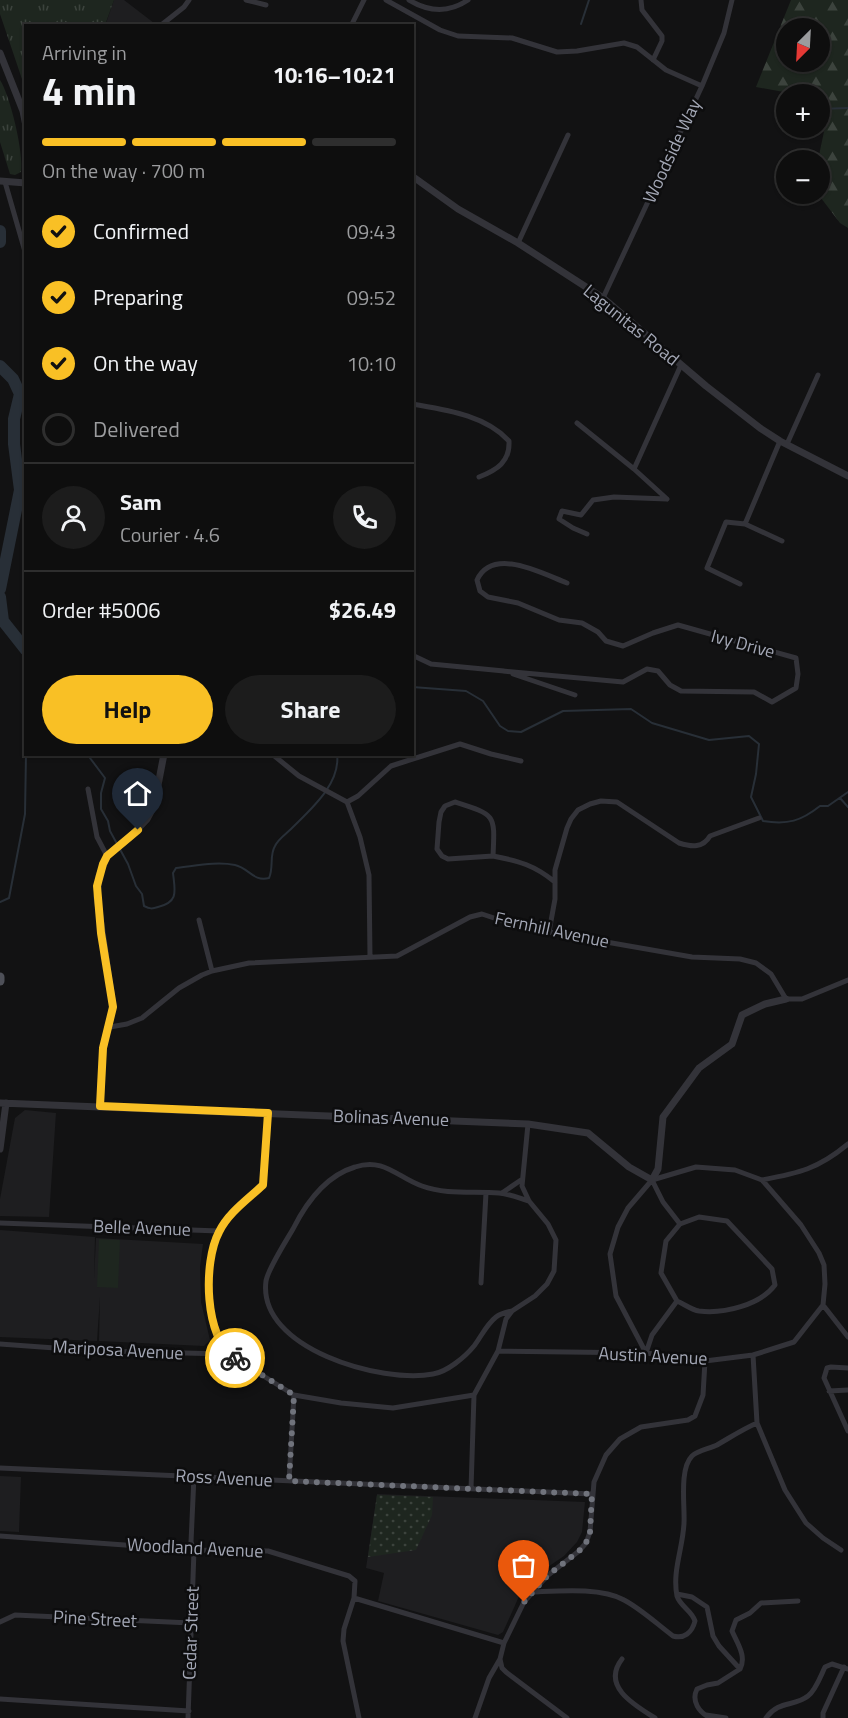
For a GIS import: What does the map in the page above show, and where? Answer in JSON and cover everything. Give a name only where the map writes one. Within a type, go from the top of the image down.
[{"type":"street","points":[[162,24],[184,7],[189,0]]},
{"type":"street","points":[[246,0],[266,5]]},
{"type":"street","points":[[352,24],[364,0]]},
{"type":"street","points":[[387,0],[440,30],[458,36],[512,38],[557,52],[578,51],[624,43],[637,47],[666,70],[702,86]]},
{"type":"street","points":[[409,0],[439,10],[452,9],[468,0]]},
{"type":"street","points":[[641,0],[642,10],[662,36],[653,60]]},
{"type":"street","name":"Woodside Way","points":[[603,298],[702,86],[724,33],[732,0]]},
{"type":"street","points":[[0,53],[24,116]]},
{"type":"street","points":[[518,243],[568,135]]},
{"type":"street","name":"Lagunitas Road","points":[[414,177],[458,209],[518,243],[603,298],[681,365],[760,428],[847,474]]},
{"type":"street","points":[[24,183],[2,181],[24,249]]},
{"type":"street","points":[[634,468],[681,365]]},
{"type":"street","points":[[745,524],[783,442],[818,375]]},
{"type":"street","points":[[414,404],[460,413],[493,428],[509,441],[509,450],[502,465],[495,471],[479,477]]},
{"type":"street","points":[[576,423],[634,468],[667,499],[614,497],[593,500],[581,515],[562,511],[559,519],[587,534]]},
{"type":"street","points":[[740,584],[707,568],[726,522],[745,524],[782,541]]},
{"type":"street","name":"Ivy Drive","points":[[503,671],[622,682],[647,669],[658,671],[670,685],[681,691],[754,692],[772,702],[796,688],[798,675],[795,658],[678,625],[652,633],[623,646],[606,641],[598,632],[582,623],[559,620],[518,603],[488,597],[480,591],[477,580],[489,566],[512,562],[567,583]]},
{"type":"street","points":[[414,656],[431,664],[503,671],[575,695]]},
{"type":"street","points":[[347,802],[358,796],[391,766],[460,744],[520,761]]},
{"type":"street","points":[[100,1106],[103,1048],[110,1027],[113,1007],[97,897],[99,876],[107,856],[138,830],[154,806],[164,756]]},
{"type":"street","points":[[274,756],[299,776],[347,802],[360,837],[369,875],[370,957]]},
{"type":"street","points":[[88,789],[97,837],[107,856]]},
{"type":"street","points":[[549,932],[555,899],[555,870],[571,819],[578,810],[601,801],[617,802],[679,843],[689,846],[701,845],[707,842],[710,836],[759,818]]},
{"type":"street","points":[[493,856],[495,825],[492,818],[478,809],[455,802],[445,806],[439,822],[437,849],[442,856],[448,859],[493,856],[530,865],[555,882]]},
{"type":"street","name":"Fernhill Avenue","points":[[110,1027],[142,1018],[179,988],[212,971],[249,963],[397,956],[470,917],[482,914],[512,924],[549,932],[692,957],[740,959],[756,963],[771,974],[786,999]]},
{"type":"street","points":[[199,920],[212,971]]},
{"type":"street","points":[[646,1353],[616,1296],[610,1254],[618,1227],[628,1208],[652,1180],[658,1169],[663,1117],[681,1090],[703,1064],[718,1056],[732,1044],[742,1015],[765,1004],[786,999],[802,999],[848,980]]},
{"type":"street","points":[[0,1149],[3,1103]]},
{"type":"street","name":"Bolinas Avenue","points":[[3,1103],[528,1124],[588,1132],[629,1167],[652,1180]]},
{"type":"street","points":[[268,1113],[263,1185],[235,1211],[219,1231],[214,1245],[209,1289],[213,1321],[228,1354],[294,1395],[341,1404],[393,1408],[474,1395]]},
{"type":"street","points":[[528,1124],[521,1180],[523,1191],[548,1224],[556,1240],[554,1271],[547,1284],[535,1296],[512,1311],[497,1316],[473,1348],[455,1364],[435,1374],[407,1375],[375,1372],[340,1362],[314,1350],[289,1334],[277,1322],[269,1309],[266,1280],[304,1207],[334,1178],[355,1167],[374,1164],[390,1168],[427,1188],[443,1192],[500,1194],[529,1201]]},
{"type":"street","points":[[762,1180],[803,1172],[833,1156],[848,1144]]},
{"type":"street","points":[[652,1180],[696,1167],[735,1170],[762,1180],[801,1225],[819,1253],[824,1266],[823,1305],[848,1337]]},
{"type":"street","points":[[500,1194],[521,1180]]},
{"type":"street","points":[[652,1180],[663,1202],[680,1224]]},
{"type":"street","points":[[481,1283],[486,1193]]},
{"type":"street","points":[[699,1217],[727,1221],[772,1269],[775,1285],[768,1294],[747,1304],[722,1310],[698,1311],[677,1301],[661,1273],[666,1240],[680,1224],[699,1217]]},
{"type":"street","name":"Belle Avenue","points":[[0,1223],[219,1231]]},
{"type":"street","points":[[646,1353],[652,1335],[677,1301]]},
{"type":"street","name":"Austin Avenue","points":[[498,1350],[646,1353],[705,1361],[753,1356],[794,1342],[823,1305]]},
{"type":"street","points":[[471,1489],[474,1395],[498,1350],[502,1329],[512,1311]]},
{"type":"street","points":[[488,1326],[502,1329]]},
{"type":"street","name":"Mariposa Avenue","points":[[0,1344],[96,1351],[228,1354]]},
{"type":"street","points":[[753,1356],[757,1424],[785,1490],[806,1523],[841,1550]]},
{"type":"street","points":[[475,1718],[489,1678],[500,1659],[504,1643],[531,1592],[586,1543],[590,1532],[592,1494],[599,1468],[606,1455],[620,1439],[641,1427],[688,1420],[695,1416],[703,1395],[705,1361]]},
{"type":"street","points":[[848,1368],[827,1368],[824,1378],[848,1431]]},
{"type":"street","points":[[829,1391],[848,1390]]},
{"type":"street","points":[[289,1481],[294,1395]]},
{"type":"street","points":[[531,1592],[589,1591],[610,1594],[624,1599],[673,1636],[680,1638],[687,1635],[695,1621],[694,1616],[679,1601],[674,1581],[684,1524],[683,1498],[688,1464],[697,1452],[757,1424]]},
{"type":"street","name":"Ross Avenue","points":[[0,1468],[592,1494]]},
{"type":"street","name":"Cedar Street","points":[[188,1715],[194,1550],[190,1542],[194,1476]]},
{"type":"street","name":"Woodland Avenue","points":[[0,1536],[194,1550],[268,1551],[349,1576],[355,1581],[354,1598]]},
{"type":"street","points":[[677,1594],[682,1593],[692,1597],[707,1607],[713,1636],[719,1646],[740,1668]]},
{"type":"street","points":[[359,1718],[343,1641],[344,1629],[354,1598],[504,1643]]},
{"type":"street","points":[[726,1718],[708,1717],[695,1703],[694,1695],[697,1689],[718,1683],[740,1668],[743,1656],[732,1631],[736,1620],[761,1603],[798,1600]]},
{"type":"street","name":"Pine Street","points":[[0,1622],[15,1615],[191,1623]]},
{"type":"street","points":[[500,1659],[502,1668],[567,1718]]},
{"type":"street","points":[[622,1659],[615,1668],[615,1682],[633,1705],[654,1718]]},
{"type":"street","points":[[766,1718],[779,1706],[805,1699],[811,1695],[825,1667],[832,1664],[846,1668],[823,1713],[823,1718]]},
{"type":"street","points":[[0,1699],[188,1715]]},
{"type":"shaded area","points":[[114,0],[124,0],[154,23],[154,24],[106,24]]},
{"type":"shaded area","points":[[25,1110],[56,1113],[49,1217],[0,1216],[0,1199],[15,1118]]},
{"type":"shaded area","points":[[0,1230],[95,1237],[94,1279],[96,1238],[203,1244],[200,1267],[201,1302],[210,1340],[204,1346],[99,1341],[100,1297],[97,1341],[0,1337]]},
{"type":"shaded area","points":[[0,1476],[21,1477],[19,1532],[0,1531]]},
{"type":"shaded area","points":[[377,1494],[585,1502],[582,1532],[577,1542],[564,1556],[539,1573],[521,1592],[503,1632],[498,1635],[378,1601],[384,1573],[366,1568]]},
{"type":"green space","points":[[0,0],[114,0],[105,24],[24,24],[24,85],[0,14]]},
{"type":"green space","points":[[791,0],[848,0],[848,228],[840,223],[826,204],[830,204],[830,150],[820,150],[823,138],[830,138],[830,84],[776,84],[776,91],[756,87],[776,37],[776,72],[830,72],[830,18],[784,18]]},
{"type":"green space","points":[[0,80],[8,98],[18,138],[21,172],[15,175],[10,174],[0,142]]},
{"type":"green space","points":[[99,1239],[120,1240],[118,1288],[97,1287]]},
{"type":"green space","points":[[377,1495],[433,1497],[432,1515],[416,1550],[368,1557]]},
{"type":"waterway","points":[[581,24],[589,0]]},
{"type":"waterway","points":[[830,109],[848,108]]},
{"type":"waterway","points":[[0,231],[0,242]]},
{"type":"waterway","points":[[0,366],[13,379],[20,394],[14,419],[14,444],[20,490],[0,589]]},
{"type":"waterway","points":[[0,597],[3,621],[24,647]]},
{"type":"waterway","points":[[414,687],[466,691],[483,701],[500,726],[508,731],[521,732],[563,711],[631,709],[652,723],[709,740],[749,736],[759,744],[751,797],[763,821],[794,821],[820,806],[828,806],[848,792]]},
{"type":"waterway","points":[[0,902],[9,898],[25,814],[26,756]]},
{"type":"waterway","points":[[88,756],[105,778],[101,793],[101,809],[108,821],[110,831],[142,894],[144,906],[151,908],[165,905],[173,899],[175,890],[173,873],[176,868],[228,864],[240,867],[259,878],[269,878],[276,843],[323,796],[334,776],[337,756]]},
{"type":"waterway","points":[[840,798],[848,807]]},
{"type":"way so far","points":[[235,1358],[294,1395],[289,1481],[592,1494],[590,1532],[586,1543],[547,1576],[524,1602]]},
{"type":"route","points":[[138,830],[107,856],[97,886],[101,933],[113,1007],[110,1027],[103,1048],[100,1106],[268,1113],[263,1185],[235,1211],[219,1231],[210,1267],[211,1313],[219,1337],[228,1354],[235,1358]]}]
